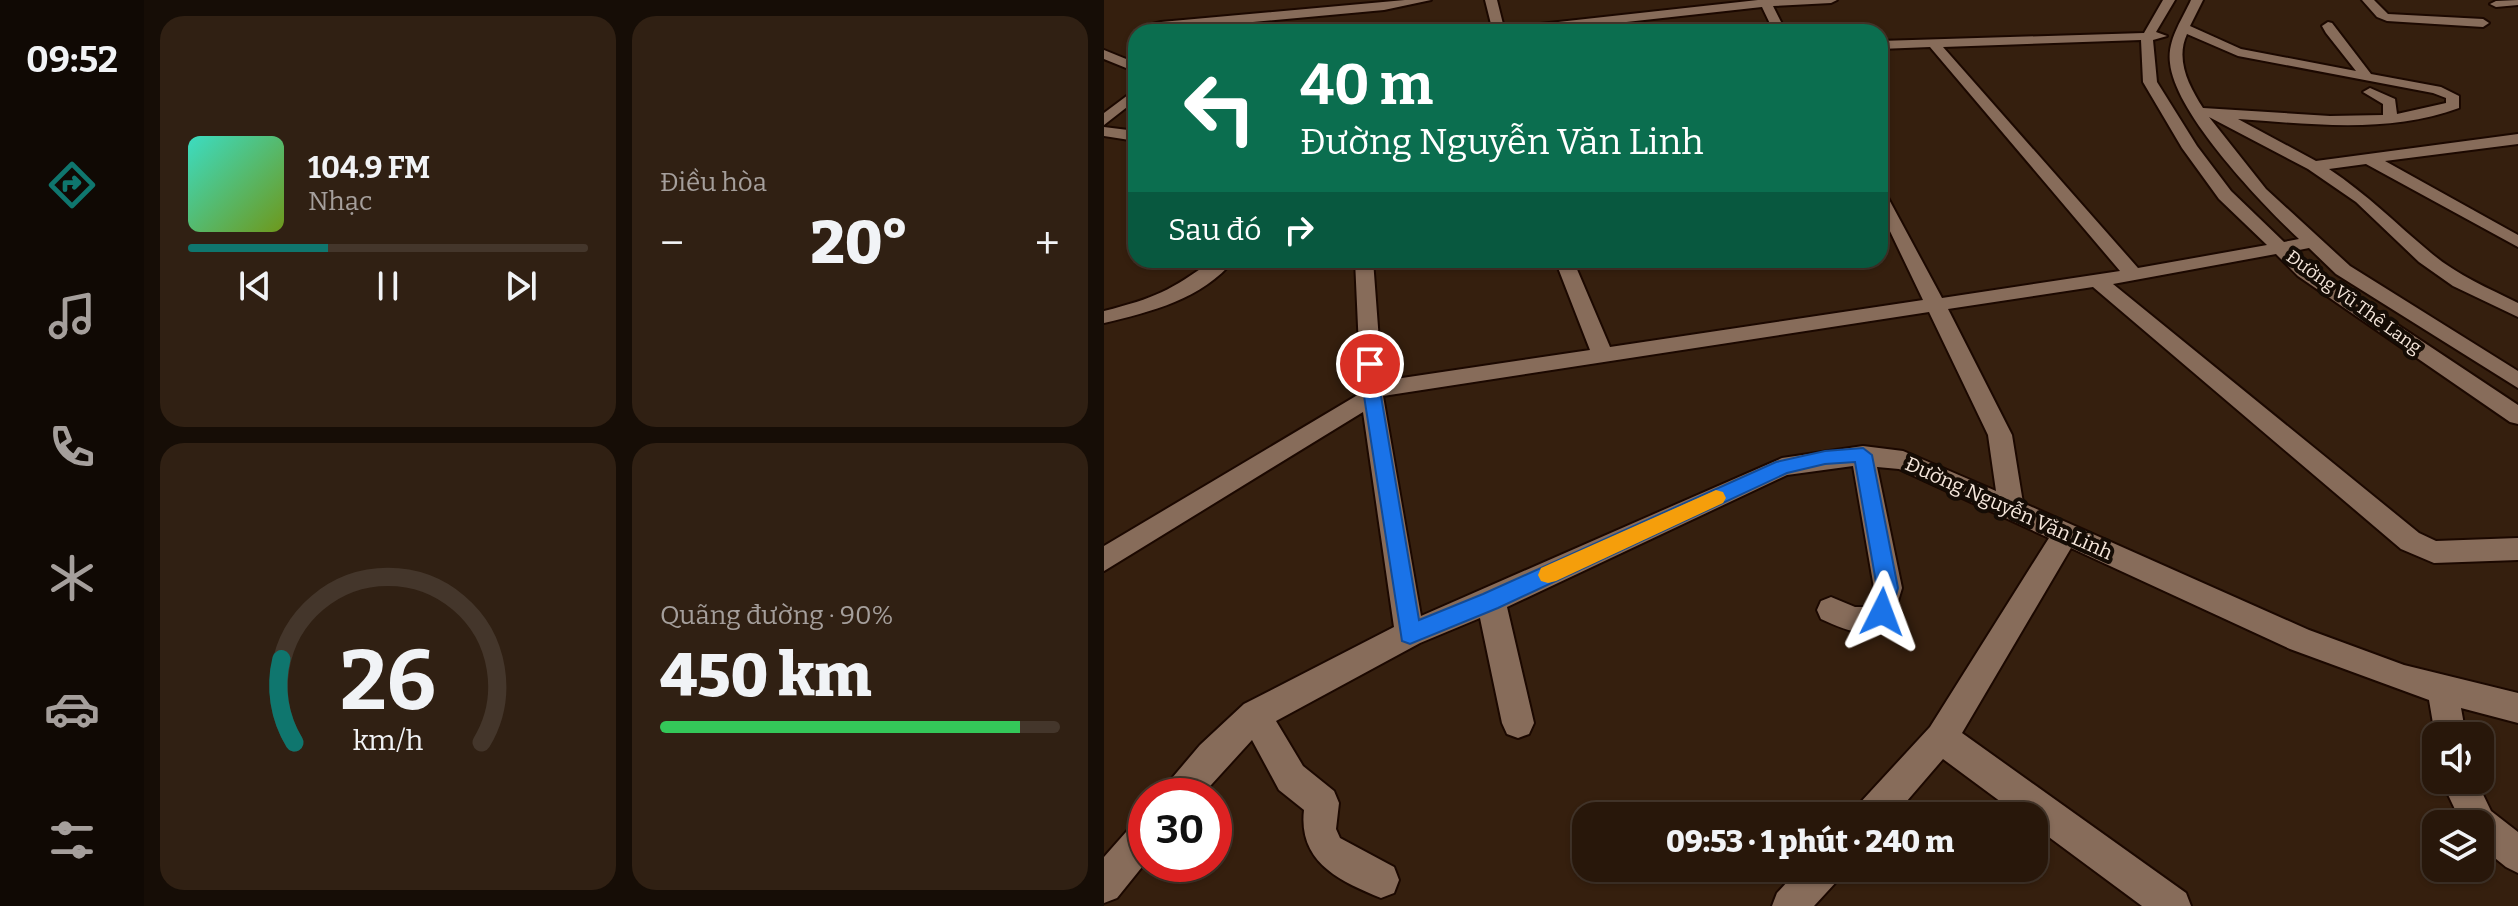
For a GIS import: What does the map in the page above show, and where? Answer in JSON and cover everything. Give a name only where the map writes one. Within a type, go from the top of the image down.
[{"type":"street","points":[[1184,24],[1384,7],[1425,0]]},
{"type":"street","points":[[1491,0],[1498,24]]},
{"type":"street","points":[[1571,24],[1765,2],[1831,0]]},
{"type":"street","name":"Đường Vũ Thê Lang","points":[[2169,0],[2149,35],[2146,59],[2150,82],[2165,110],[2225,195],[2305,272],[2518,416]]},
{"type":"street","name":"Đường Vũ Thê Lang","points":[[2197,0],[2181,32],[2176,62],[2201,107],[2260,193],[2343,270],[2518,381]]},
{"type":"street","points":[[2375,1],[2381,15]]},
{"type":"street","points":[[1765,2],[1776,24]]},
{"type":"street","points":[[2496,4],[2518,2]]},
{"type":"street","points":[[2358,14],[2483,23]]},
{"type":"street","points":[[2328,26],[2334,39],[2362,66],[2366,76]]},
{"type":"street","points":[[1888,45],[2181,32],[2238,52],[2366,76],[2387,74],[2434,83],[2452,96],[2454,105],[2439,113],[2390,118],[2201,107]]},
{"type":"street","points":[[1932,42],[2133,275]]},
{"type":"street","points":[[1104,54],[1128,69]]},
{"type":"street","points":[[2370,92],[2390,102],[2390,118]]},
{"type":"street","points":[[1104,121],[1128,100]]},
{"type":"street","points":[[2201,107],[2272,105]]},
{"type":"street","points":[[2201,107],[2314,166],[2373,207],[2426,258],[2460,282],[2518,311]]},
{"type":"street","points":[[2314,166],[2518,139]]},
{"type":"street","points":[[2369,159],[2518,242]]},
{"type":"street","points":[[1888,224],[1936,305],[2000,435],[2011,507]]},
{"type":"street","points":[[1104,560],[1372,393],[2133,275],[2314,242]]},
{"type":"street","points":[[1104,317],[1157,304],[1178,294],[1208,268]]},
{"type":"street","points":[[1364,268],[1372,393],[1410,634]]},
{"type":"street","points":[[1567,268],[1603,356]]},
{"type":"street","points":[[2097,280],[2410,541],[2434,552],[2518,549]]},
{"type":"street","points":[[1831,610],[1853,620],[1873,620],[1882,612],[1888,588],[1863,455]]},
{"type":"street","name":"Đường Nguyễn Văn Linh","points":[[1194,778],[1255,715],[1410,634],[1491,601],[1782,467],[1825,458],[1863,455],[1903,460],[2300,640],[2404,679],[2518,708]]},
{"type":"street","points":[[1884,802],[1941,738],[2066,533]]},
{"type":"street","points":[[1491,601],[1518,723]]},
{"type":"street","points":[[2443,689],[2448,722]]},
{"type":"street","points":[[1255,715],[1291,778],[1322,803],[1319,830],[1328,850],[1381,880]]},
{"type":"street","points":[[1941,738],[2173,906]]},
{"type":"street","points":[[2465,794],[2479,823],[2518,855]]},
{"type":"street","points":[[1104,885],[1128,856]]},
{"type":"street","points":[[1790,906],[1811,882]]},
{"type":"slow traffic","points":[[1548,575],[1716,498]]},
{"type":"route","points":[[1370,364],[1372,396],[1410,634],[1491,601],[1782,467],[1825,458],[1863,455],[1888,588],[1882,612]]}]
